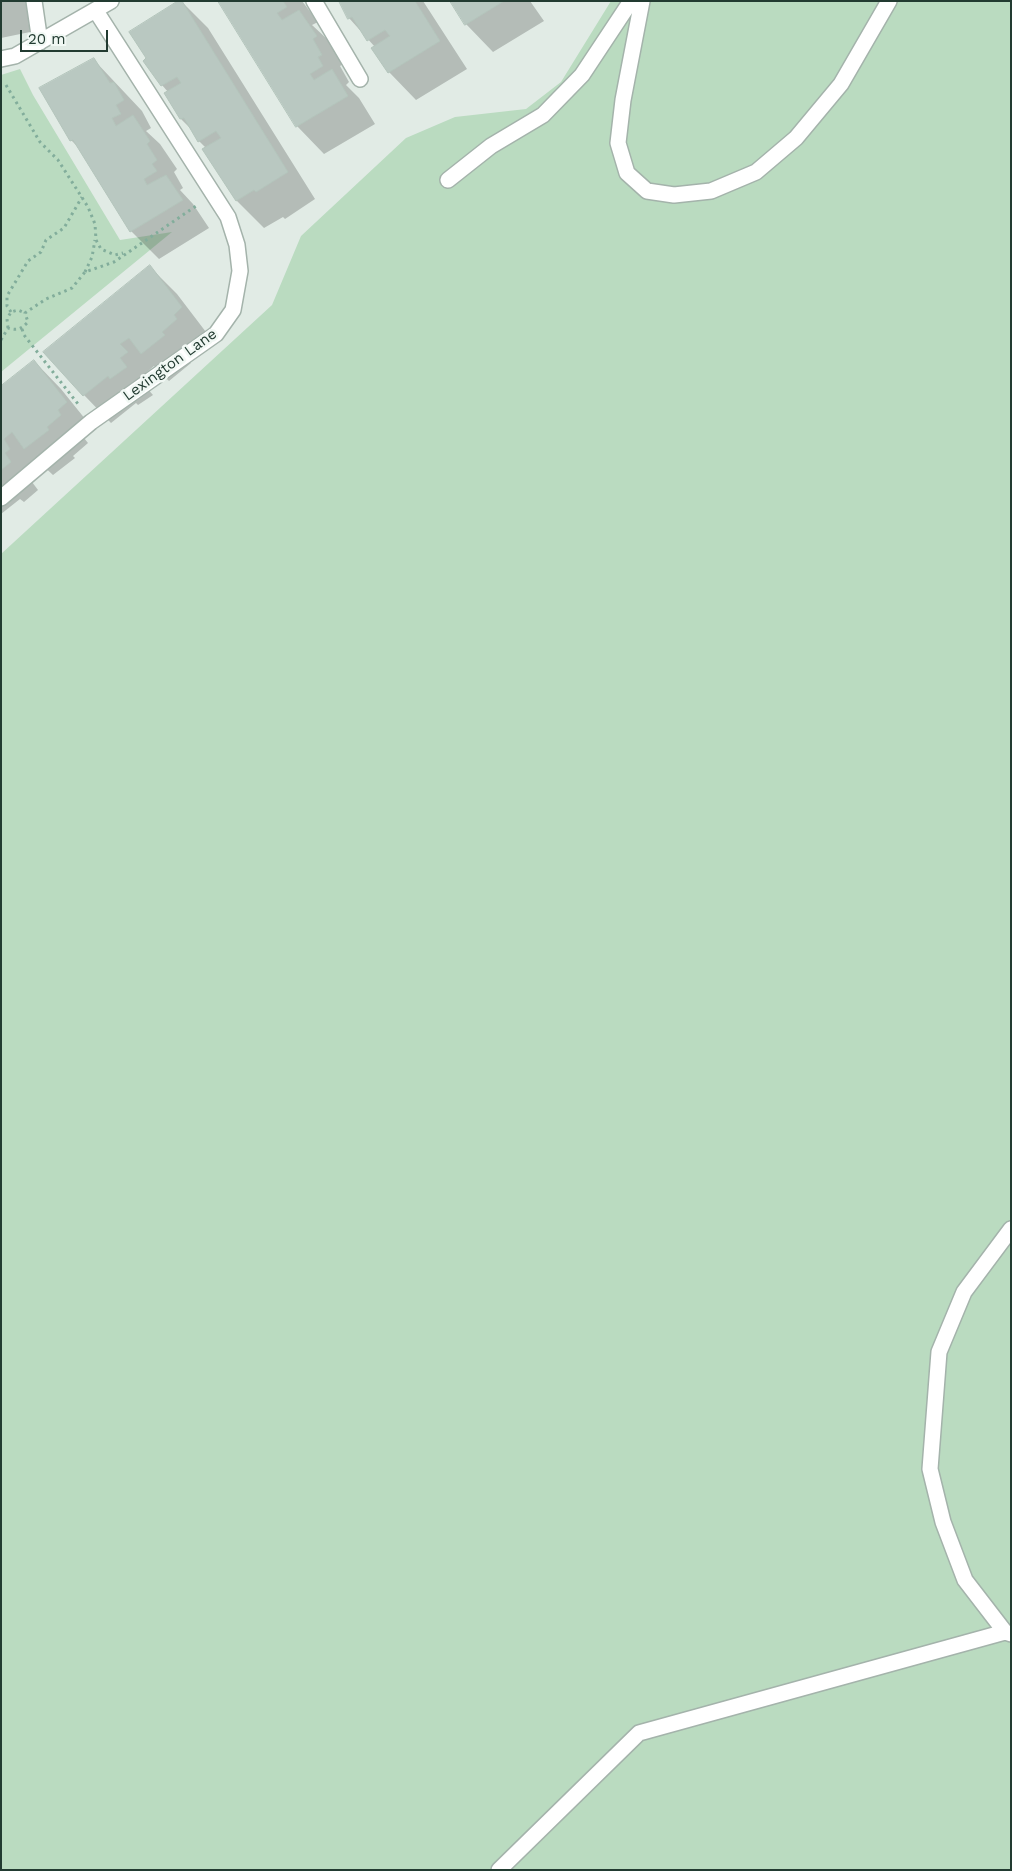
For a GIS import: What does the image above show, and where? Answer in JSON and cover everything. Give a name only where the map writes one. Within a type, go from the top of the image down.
[{"type":"street","points":[[34,1],[40,42]]},
{"type":"street","points":[[1,59],[15,56],[112,1]]},
{"type":"street","points":[[314,1],[360,79]]},
{"type":"street","points":[[448,180],[491,146],[543,115],[582,75],[631,1]]},
{"type":"street","points":[[642,1],[622,100],[618,143],[626,173],[647,191],[674,195],[711,191],[756,172],[796,138],[840,84],[888,1]]},
{"type":"street","name":"Lexington Lane","points":[[1,498],[91,422],[216,334],[233,310],[240,271],[238,245],[228,217],[96,11]]},
{"type":"street","points":[[499,1870],[639,1734],[1008,1633],[966,1580],[944,1522],[930,1469],[939,1352],[964,1292],[1011,1229]]},
{"type":"path","points":[[6,85],[40,142],[58,160],[82,197],[95,224],[96,240],[92,257],[85,272],[72,288],[46,300],[25,313]]},
{"type":"path","points":[[85,272],[114,262],[213,195]]},
{"type":"path","points":[[11,312],[7,306],[7,296],[28,261],[41,252],[46,240],[64,228],[82,197]]},
{"type":"path","points":[[96,240],[101,249],[115,255],[126,253]]},
{"type":"path","points":[[1,340],[8,328],[7,319],[11,312],[18,310],[25,313],[28,322],[22,329],[8,328]]},
{"type":"path","points":[[22,329],[24,335],[91,422]]},
{"type":"green space","points":[[611,1],[1011,1],[1011,1870],[1,1870],[1,554],[272,305],[301,236],[406,138],[455,117],[526,109],[561,82]]},
{"type":"green space","points":[[20,69],[33,95],[120,240],[172,232],[1,372],[1,75]]},
{"type":"building","points":[[178,1],[182,1],[288,172],[256,192],[254,190],[236,201],[202,149],[221,138],[216,131],[198,142],[184,118],[180,119],[164,93],[181,83],[177,77],[161,86],[143,61],[146,58],[129,32]]},
{"type":"building","points":[[218,1],[283,1],[287,7],[277,13],[282,20],[299,10],[317,36],[313,39],[322,55],[318,57],[323,66],[310,74],[314,80],[332,69],[348,96],[296,127]]},
{"type":"building","points":[[339,1],[415,1],[440,41],[388,73],[371,48],[390,36],[385,30],[367,41],[352,17],[348,19]]},
{"type":"building","points":[[450,1],[504,1],[465,25]]},
{"type":"building","points":[[94,58],[110,83],[114,82],[124,100],[116,105],[121,114],[112,118],[116,126],[133,115],[150,141],[147,144],[157,160],[152,164],[157,171],[144,179],[147,185],[166,175],[183,200],[130,232],[73,140],[70,141],[39,88]]},
{"type":"building","points":[[150,265],[182,307],[174,315],[177,319],[162,332],[165,335],[141,354],[129,338],[120,344],[128,352],[120,358],[127,367],[110,379],[108,376],[83,396],[43,352]]},
{"type":"building","points":[[34,360],[67,402],[58,410],[61,415],[47,427],[49,430],[24,449],[12,432],[4,439],[10,449],[5,453],[11,462],[1,470],[1,386]]}]
